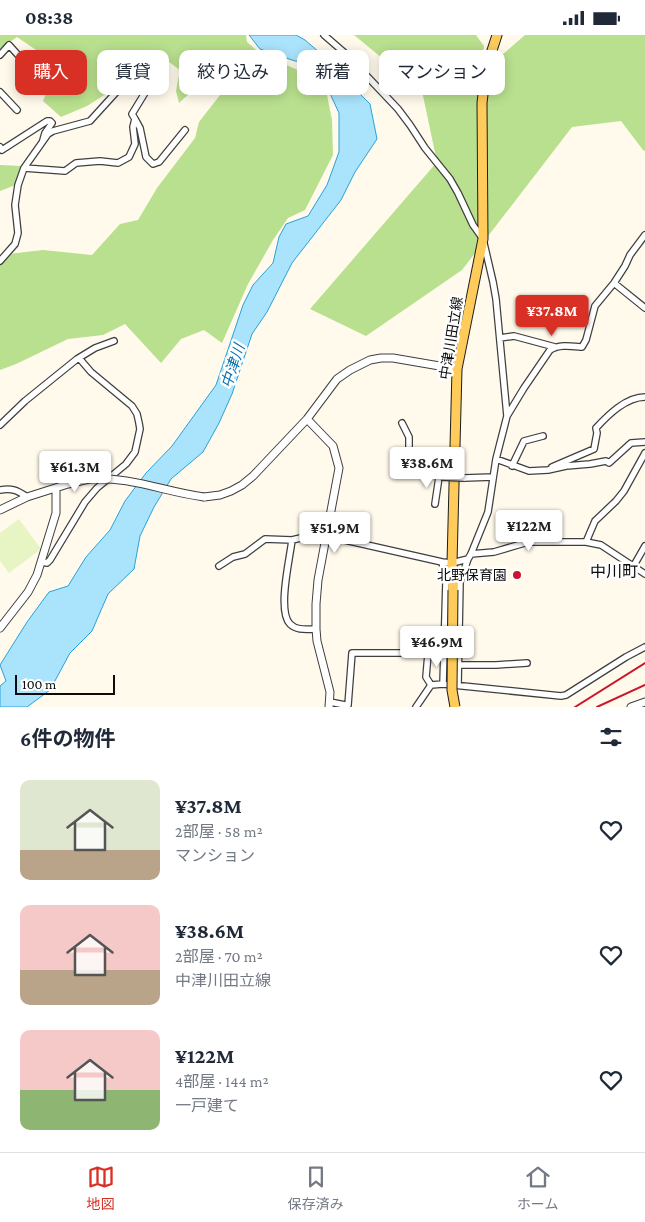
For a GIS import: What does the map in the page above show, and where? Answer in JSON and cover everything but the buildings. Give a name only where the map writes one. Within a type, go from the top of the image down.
[{"type":"main road","name":"中津川田立線","points":[[455,707],[452,684],[454,590],[452,563],[457,369],[483,239],[482,103],[486,69],[497,35]]},
{"type":"street","points":[[324,35],[354,62],[398,109],[425,148],[450,179],[473,225],[483,239],[493,282],[507,416]]},
{"type":"street","points":[[0,55],[9,45],[15,52]]},
{"type":"street","points":[[0,261],[15,244],[18,233],[15,205],[18,185],[24,168],[48,134],[90,121],[120,87],[144,76],[151,83],[132,114],[140,128],[146,157],[154,164],[159,162],[185,130]]},
{"type":"street","points":[[0,92],[17,110]]},
{"type":"street","points":[[24,168],[64,171],[76,163],[100,161],[118,163],[129,157],[135,144],[133,127],[135,119]]},
{"type":"street","points":[[0,147],[2,150],[47,121],[50,121],[52,123],[44,133],[43,141]]},
{"type":"street","points":[[458,685],[460,582],[488,512],[496,459],[507,416],[550,350],[559,346],[582,347],[586,341],[595,306],[614,283],[630,255],[645,235]]},
{"type":"street","points":[[614,283],[644,305]]},
{"type":"street","points":[[500,338],[514,336],[555,347]]},
{"type":"street","points":[[0,425],[25,401],[79,358],[95,348],[114,341]]},
{"type":"street","points":[[42,562],[48,563],[85,502],[97,488],[126,463],[135,451],[138,439],[140,423],[132,406],[91,372],[79,358]]},
{"type":"street","points":[[0,510],[27,497],[89,479],[119,479],[187,495],[204,497],[225,493],[242,485],[253,476],[307,419],[337,379],[350,370],[370,360],[381,358],[393,358],[457,369]]},
{"type":"street","points":[[548,470],[553,466],[594,449],[596,428],[622,405],[638,397],[645,397]]},
{"type":"street","points":[[307,419],[333,446],[339,468],[318,580],[316,604],[317,641],[327,676],[330,704],[348,705],[352,653],[444,653]]},
{"type":"street","points":[[402,423],[409,437],[409,453],[427,471],[440,477],[493,477]]},
{"type":"street","points":[[512,466],[524,441],[543,436]]},
{"type":"street","points":[[496,459],[529,471],[548,470],[606,461],[609,463],[631,443],[645,442]]},
{"type":"street","points":[[586,542],[595,521],[624,491],[643,463],[645,453]]},
{"type":"street","points":[[435,504],[440,477]]},
{"type":"street","points":[[0,628],[32,586],[42,562],[56,513],[56,488]]},
{"type":"street","points":[[0,490],[15,489],[27,497]]},
{"type":"street","points":[[219,566],[233,557],[245,554],[265,539],[292,540],[305,537],[327,536],[452,563],[528,542],[586,542],[601,545],[645,574]]},
{"type":"street","points":[[292,540],[284,598],[285,614],[290,623],[298,629],[316,629]]},
{"type":"street","points":[[633,567],[645,546]]},
{"type":"street","points":[[442,562],[446,581],[443,684]]},
{"type":"street","points":[[452,563],[460,582]]},
{"type":"street","points":[[431,685],[458,685],[561,696],[566,695],[645,647]]},
{"type":"street","points":[[428,653],[426,677],[431,685]]},
{"type":"street","points":[[458,665],[527,663]]},
{"type":"street","points":[[416,707],[431,685]]},
{"type":"street","points":[[632,707],[645,702]]},
{"type":"green space","points":[[0,35],[246,35],[247,42],[256,50],[179,50],[179,69],[169,62],[169,50],[97,50],[97,95],[104,95],[87,106],[61,117],[43,101],[46,95],[87,95],[87,50],[36,50],[17,37],[0,49]]},
{"type":"green space","points":[[354,35],[476,35],[484,46],[483,50],[379,50],[379,56]]},
{"type":"green space","points":[[525,35],[645,35],[645,151],[621,121],[572,127],[462,270],[366,336],[310,309],[437,162],[423,95],[505,95],[505,52]]},
{"type":"green space","points":[[287,65],[297,70],[297,95],[327,95],[332,120],[333,155],[305,210],[288,218],[273,240],[248,284],[222,343],[204,330],[181,339],[161,363],[125,324],[103,335],[68,339],[0,370],[0,255],[43,250],[92,255],[120,224],[138,220],[157,188],[195,138],[199,122],[220,95],[287,95]]},
{"type":"green space","points":[[179,75],[179,95],[188,95],[179,103],[176,91]]},
{"type":"green space","points":[[0,165],[21,166],[18,184],[0,191]]},
{"type":"green space","points":[[19,519],[41,549],[9,573],[0,561],[0,533]]},
{"type":"water","points":[[249,35],[296,35],[317,50],[297,50],[297,61],[287,58],[287,50],[260,49]]},
{"type":"water","name":"中津川","points":[[331,95],[361,95],[370,104],[377,139],[355,172],[341,200],[292,263],[267,312],[252,334],[232,394],[203,452],[171,479],[154,507],[140,536],[134,569],[108,594],[92,631],[70,653],[50,690],[27,707],[0,707],[0,686],[6,681],[0,665],[27,622],[49,592],[68,586],[86,557],[110,530],[125,501],[146,473],[172,446],[216,385],[243,305],[253,285],[273,263],[279,237],[286,224],[308,216],[327,185],[339,152],[339,113]]},
{"type":"railway","points":[[575,707],[645,663]]},
{"type":"railway","points":[[597,707],[645,685]]},
{"type":"place","name":"北野保育園","points":[[517,575]]},
{"type":"district","name":"中川町","points":[[614,571]]}]
